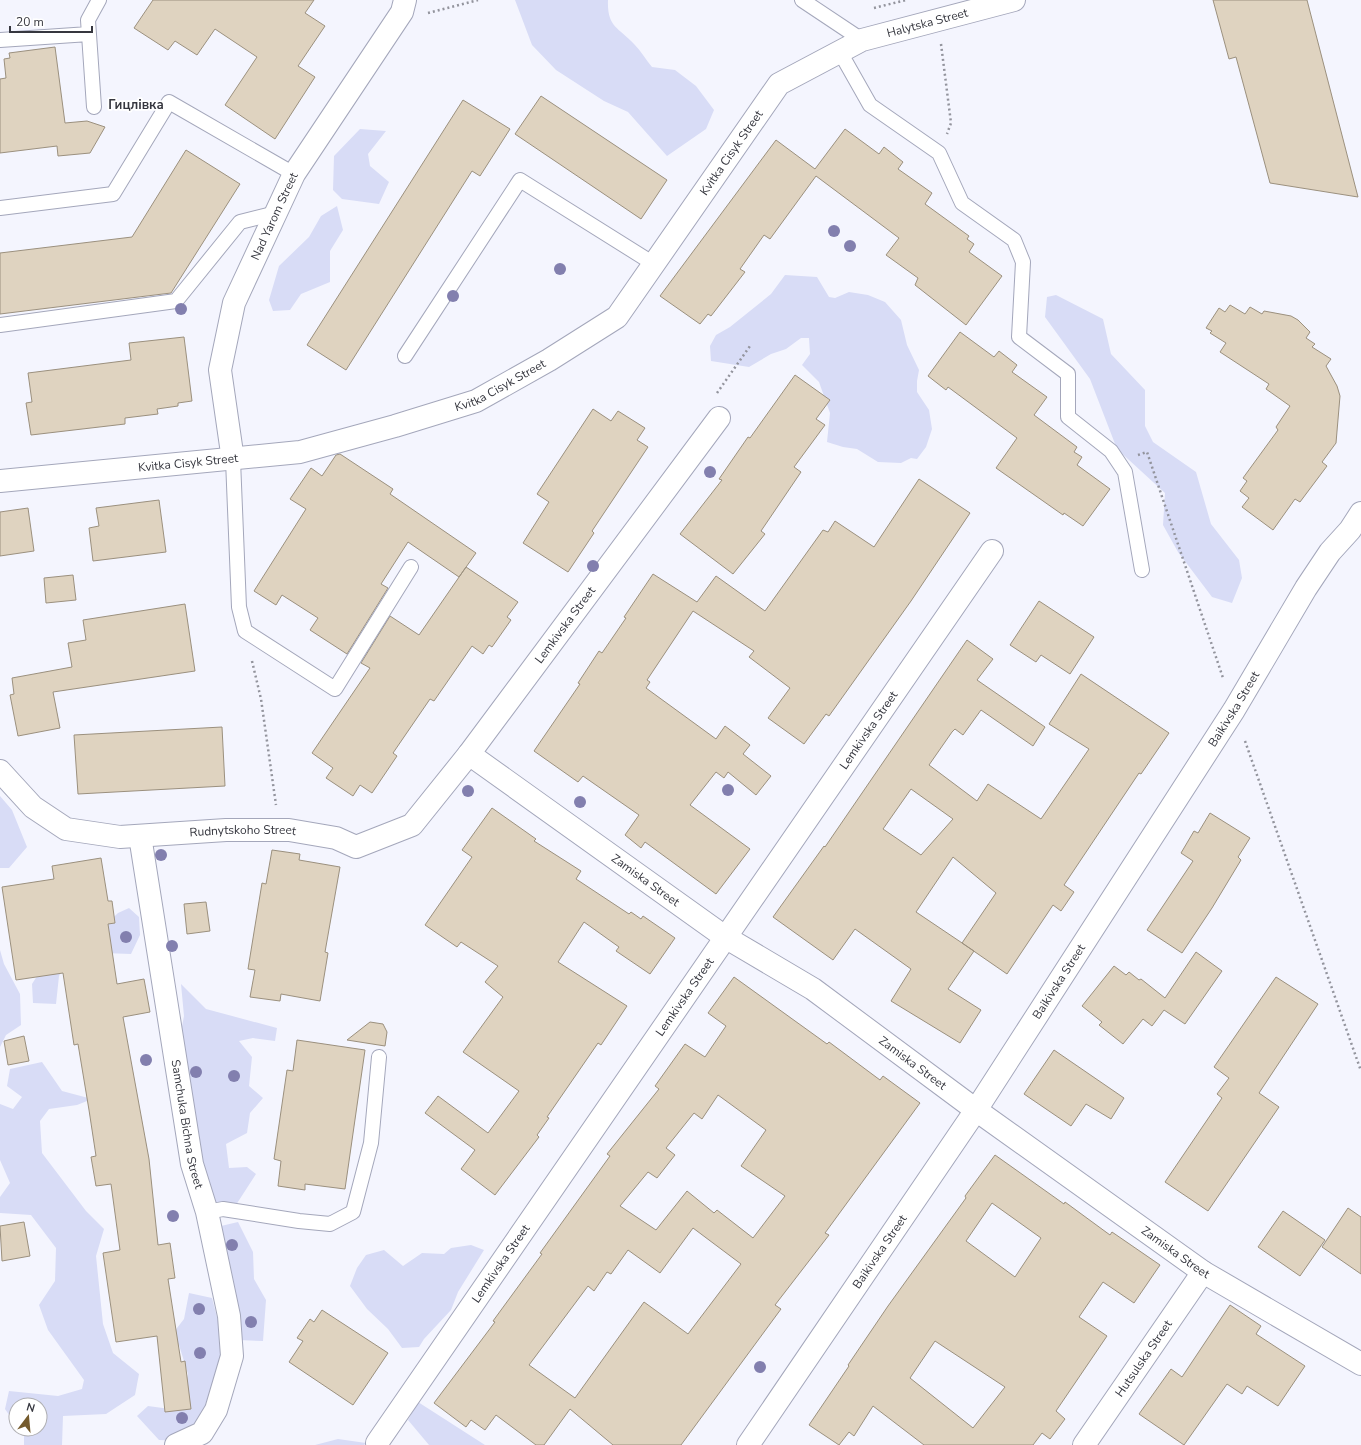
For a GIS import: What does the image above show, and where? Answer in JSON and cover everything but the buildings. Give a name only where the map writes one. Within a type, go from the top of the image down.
[{"type":"street","name":"Nad Yarom Street","points":[[233,460],[220,370],[234,303],[294,174],[402,12],[405,0]]},
{"type":"street","name":"Halytska Street","points":[[862,40],[1014,0]]},
{"type":"street","name":"Kvitka Cisyk Street","points":[[0,481],[233,460],[300,452],[395,426],[476,401],[549,360],[617,317],[779,84],[862,40]]},
{"type":"street","name":"Lemkivska Street","points":[[469,754],[719,418]]},
{"type":"street","name":"Baikivska Street","points":[[748,1445],[976,1110],[1234,710],[1306,588],[1330,552],[1350,530],[1361,512]]},
{"type":"street","name":"Lemkivska Street","points":[[376,1444],[992,551]]},
{"type":"street","name":"Rudnytskoho Street","points":[[0,771],[33,807],[66,829],[120,837],[226,830],[280,830],[313,833],[336,838],[356,847],[412,825],[469,754]]},
{"type":"street","name":"Zamiska Street","points":[[469,754],[726,937],[813,989],[976,1110],[1203,1272],[1361,1364]]},
{"type":"street","name":"Samchuka Bichna Street","points":[[140,836],[192,1164],[207,1212],[229,1316],[232,1356],[216,1410],[202,1433],[176,1445]]},
{"type":"street","name":"Hutsulska Street","points":[[1084,1445],[1203,1272]]},
{"type":"lane","points":[[94,107],[88,20],[98,0]]},
{"type":"lane","points":[[802,0],[862,40]]},
{"type":"lane","points":[[0,40],[89,34]]},
{"type":"lane","points":[[840,52],[870,105],[939,153],[962,203],[1014,240],[1023,262],[1019,337],[1068,374],[1068,417],[1111,450],[1125,472],[1142,570]]},
{"type":"lane","points":[[0,208],[113,194],[169,102],[294,174]]},
{"type":"lane","points":[[405,356],[520,180],[654,264]]},
{"type":"lane","points":[[0,325],[176,301],[240,222],[276,213]]},
{"type":"lane","points":[[233,460],[239,607],[245,631],[335,690],[411,567]]},
{"type":"lane","points":[[207,1212],[223,1209],[299,1221],[330,1224],[353,1212],[371,1143],[379,1057]]},
{"type":"path","points":[[426,13],[478,0]]},
{"type":"path","points":[[874,8],[906,0]]},
{"type":"path","points":[[938,20],[951,123],[939,153]]},
{"type":"path","points":[[719,418],[714,398],[750,346]]},
{"type":"path","points":[[1118,462],[1147,452],[1234,710],[1361,1071]]},
{"type":"path","points":[[245,631],[261,699],[280,830]]},
{"type":"shaded area","points":[[515,0],[608,0],[609,16],[615,26],[637,47],[652,67],[675,70],[696,86],[714,110],[706,129],[667,156],[628,112],[604,101],[556,70],[532,45]]},
{"type":"shaded area","points":[[360,129],[386,131],[368,154],[370,166],[389,182],[379,204],[342,199],[333,190],[334,156]]},
{"type":"shaded area","points":[[337,206],[343,230],[330,251],[330,282],[301,294],[290,310],[273,311],[269,300],[279,266],[309,237],[321,216]]},
{"type":"shaded area","points":[[785,275],[817,277],[829,297],[835,298],[849,292],[868,295],[885,302],[901,320],[907,345],[919,370],[917,392],[929,410],[932,429],[926,447],[917,459],[911,458],[901,463],[878,462],[857,449],[843,447],[827,442],[830,413],[819,382],[802,365],[810,354],[809,338],[801,338],[786,349],[771,354],[749,367],[711,361],[710,346],[716,335],[730,327],[771,294]]},
{"type":"shaded area","points":[[1056,295],[1103,319],[1111,354],[1145,390],[1145,426],[1153,442],[1196,472],[1211,524],[1239,560],[1242,578],[1232,603],[1212,597],[1178,552],[1163,525],[1165,493],[1117,449],[1090,379],[1045,317],[1047,297]]},
{"type":"shaded area","points":[[0,796],[12,810],[27,847],[9,868],[0,868]]},
{"type":"shaded area","points":[[129,908],[139,917],[140,935],[131,954],[103,953],[69,955],[59,976],[56,1004],[33,1003],[32,984],[39,973],[101,929],[118,913]]},
{"type":"shaded area","points":[[0,950],[4,964],[20,994],[21,1025],[6,1035],[0,1047]]},
{"type":"shaded area","points":[[181,984],[206,1009],[277,1028],[275,1041],[253,1038],[239,1041],[252,1057],[249,1086],[263,1098],[250,1113],[247,1133],[226,1144],[229,1168],[247,1167],[256,1174],[234,1208],[212,1201],[204,1191],[196,1119],[187,1097],[179,1042],[184,1016]]},
{"type":"shaded area","points":[[42,1062],[62,1091],[92,1099],[77,1105],[49,1109],[40,1121],[42,1153],[86,1211],[104,1229],[96,1256],[103,1324],[113,1353],[139,1374],[135,1395],[106,1414],[63,1416],[62,1445],[24,1445],[24,1437],[48,1437],[48,1397],[8,1397],[8,1413],[5,1409],[9,1391],[58,1396],[82,1389],[84,1380],[48,1330],[39,1305],[55,1281],[56,1248],[31,1215],[0,1213],[0,1197],[10,1183],[0,1160],[0,1104],[13,1109],[22,1097],[7,1086],[10,1069]]},
{"type":"shaded area","points":[[238,1222],[253,1252],[254,1279],[266,1300],[263,1341],[238,1340],[214,1264],[221,1226]]},
{"type":"shaded area","points":[[471,1245],[484,1250],[458,1292],[451,1310],[424,1339],[419,1347],[402,1348],[388,1329],[367,1309],[350,1286],[357,1268],[366,1255],[384,1250],[403,1266],[422,1253],[444,1254],[451,1248]]},
{"type":"shaded area","points":[[189,1293],[212,1298],[220,1329],[223,1362],[206,1402],[201,1430],[182,1441],[159,1440],[137,1416],[148,1406],[170,1409],[181,1400],[188,1374],[179,1345],[170,1337],[184,1319]]},
{"type":"shaded area","points":[[418,1402],[485,1445],[429,1445],[408,1420]]},
{"type":"shaded area","points":[[338,1439],[366,1443],[364,1445],[315,1445]]},
{"type":"district","name":"Гицлівка","points":[[136,104]]}]
